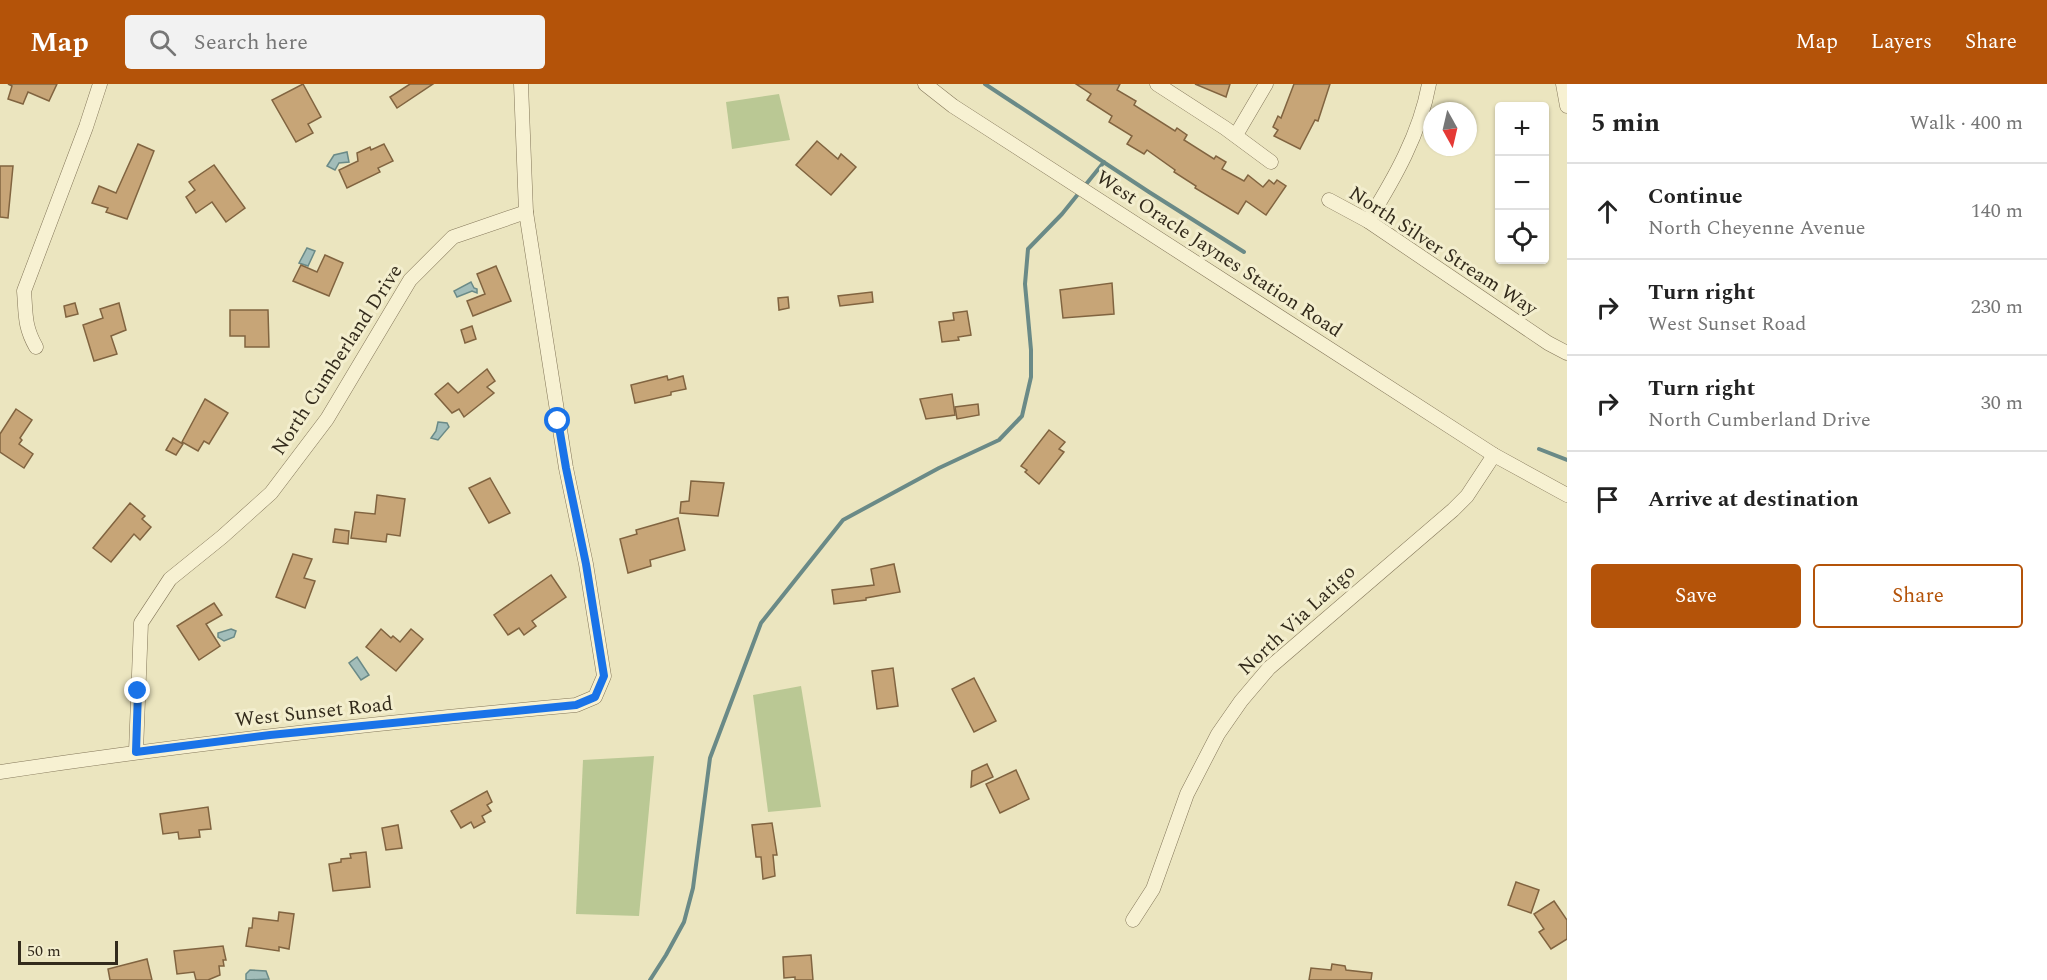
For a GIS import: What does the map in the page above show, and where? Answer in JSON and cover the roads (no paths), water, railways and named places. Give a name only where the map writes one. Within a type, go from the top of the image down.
[{"type":"street","points":[[36,347],[28,333],[24,315],[24,291],[100,84]]},
{"type":"street","points":[[521,84],[526,212]]},
{"type":"street","name":"West Oracle Jaynes Station Road","points":[[925,84],[953,106],[1494,455]]},
{"type":"street","points":[[1157,84],[1236,135],[1271,162]]},
{"type":"street","points":[[1236,135],[1266,84]]},
{"type":"street","points":[[1368,221],[1396,174],[1409,146],[1425,104],[1429,84]]},
{"type":"street","points":[[1563,84],[1567,106]]},
{"type":"street","name":"North Silver Stream Way","points":[[1329,200],[1368,221],[1548,343],[1567,353]]},
{"type":"street","name":"West Sunset Road","points":[[0,772],[270,735],[576,705],[595,697],[604,676],[586,564],[566,468],[526,212]]},
{"type":"street","name":"North Cumberland Drive","points":[[136,752],[141,623],[170,579],[271,493],[327,419],[410,280],[453,237],[526,212]]},
{"type":"street","points":[[1494,455],[1567,495]]},
{"type":"street","name":"North Via Latigo","points":[[1133,920],[1153,889],[1187,794],[1218,734],[1240,701],[1269,668],[1378,572],[1454,510],[1467,496],[1494,455]]},
{"type":"water","points":[[347,152],[349,162],[339,163],[335,170],[327,166],[334,155]]},
{"type":"water","points":[[307,248],[315,251],[308,266],[299,263]]},
{"type":"water","points":[[471,282],[477,289],[477,293],[472,291],[457,297],[454,291]]},
{"type":"water","points":[[438,422],[447,423],[449,427],[438,440],[431,438]]},
{"type":"water","points":[[231,629],[236,631],[234,637],[224,641],[218,637],[218,633]]},
{"type":"water","points":[[357,657],[369,675],[361,680],[349,663]]},
{"type":"water","points":[[250,970],[266,971],[269,979],[246,980],[246,974]]},
{"type":"waterway","points":[[985,84],[1244,252]]},
{"type":"waterway","points":[[650,980],[684,922],[693,888],[710,758],[761,623],[843,520],[939,468],[999,440],[1022,416],[1031,377],[1025,284],[1028,249],[1062,214],[1104,162]]},
{"type":"waterway","points":[[1539,449],[1567,460]]}]
